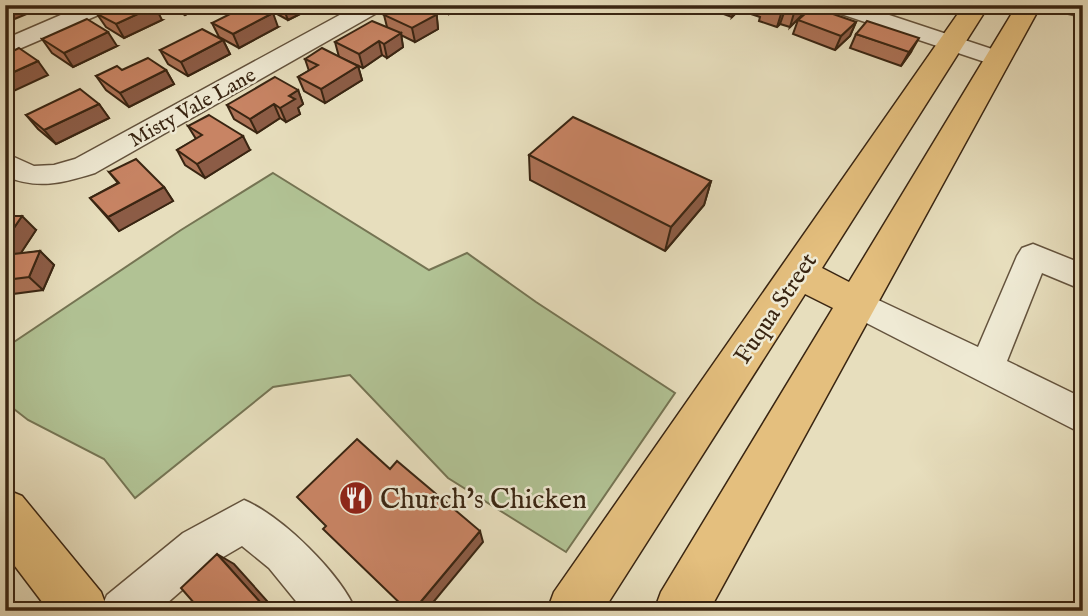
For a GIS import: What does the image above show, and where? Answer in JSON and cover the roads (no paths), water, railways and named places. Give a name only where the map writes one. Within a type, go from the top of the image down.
[{"type":"main road","name":"Fuqua Street","points":[[573,611],[976,5]]},
{"type":"main road","points":[[680,611],[1029,5]]},
{"type":"main road","points":[[798,273],[857,303]]},
{"type":"main road","points":[[5,513],[82,611]]},
{"type":"street","points":[[5,48],[102,5]]},
{"type":"street","name":"Misty Vale Lane","points":[[5,162],[17,172],[35,177],[54,175],[85,166],[374,5]]},
{"type":"street","points":[[837,5],[999,59]]},
{"type":"street","points":[[1061,5],[1083,11]]},
{"type":"street","points":[[987,367],[1033,256],[1083,278]]},
{"type":"street","points":[[857,303],[1083,417]]},
{"type":"street","points":[[123,611],[198,548],[244,521],[284,554],[333,611]]},
{"type":"place","name":"Church's Chicken","points":[[356,498]]}]
